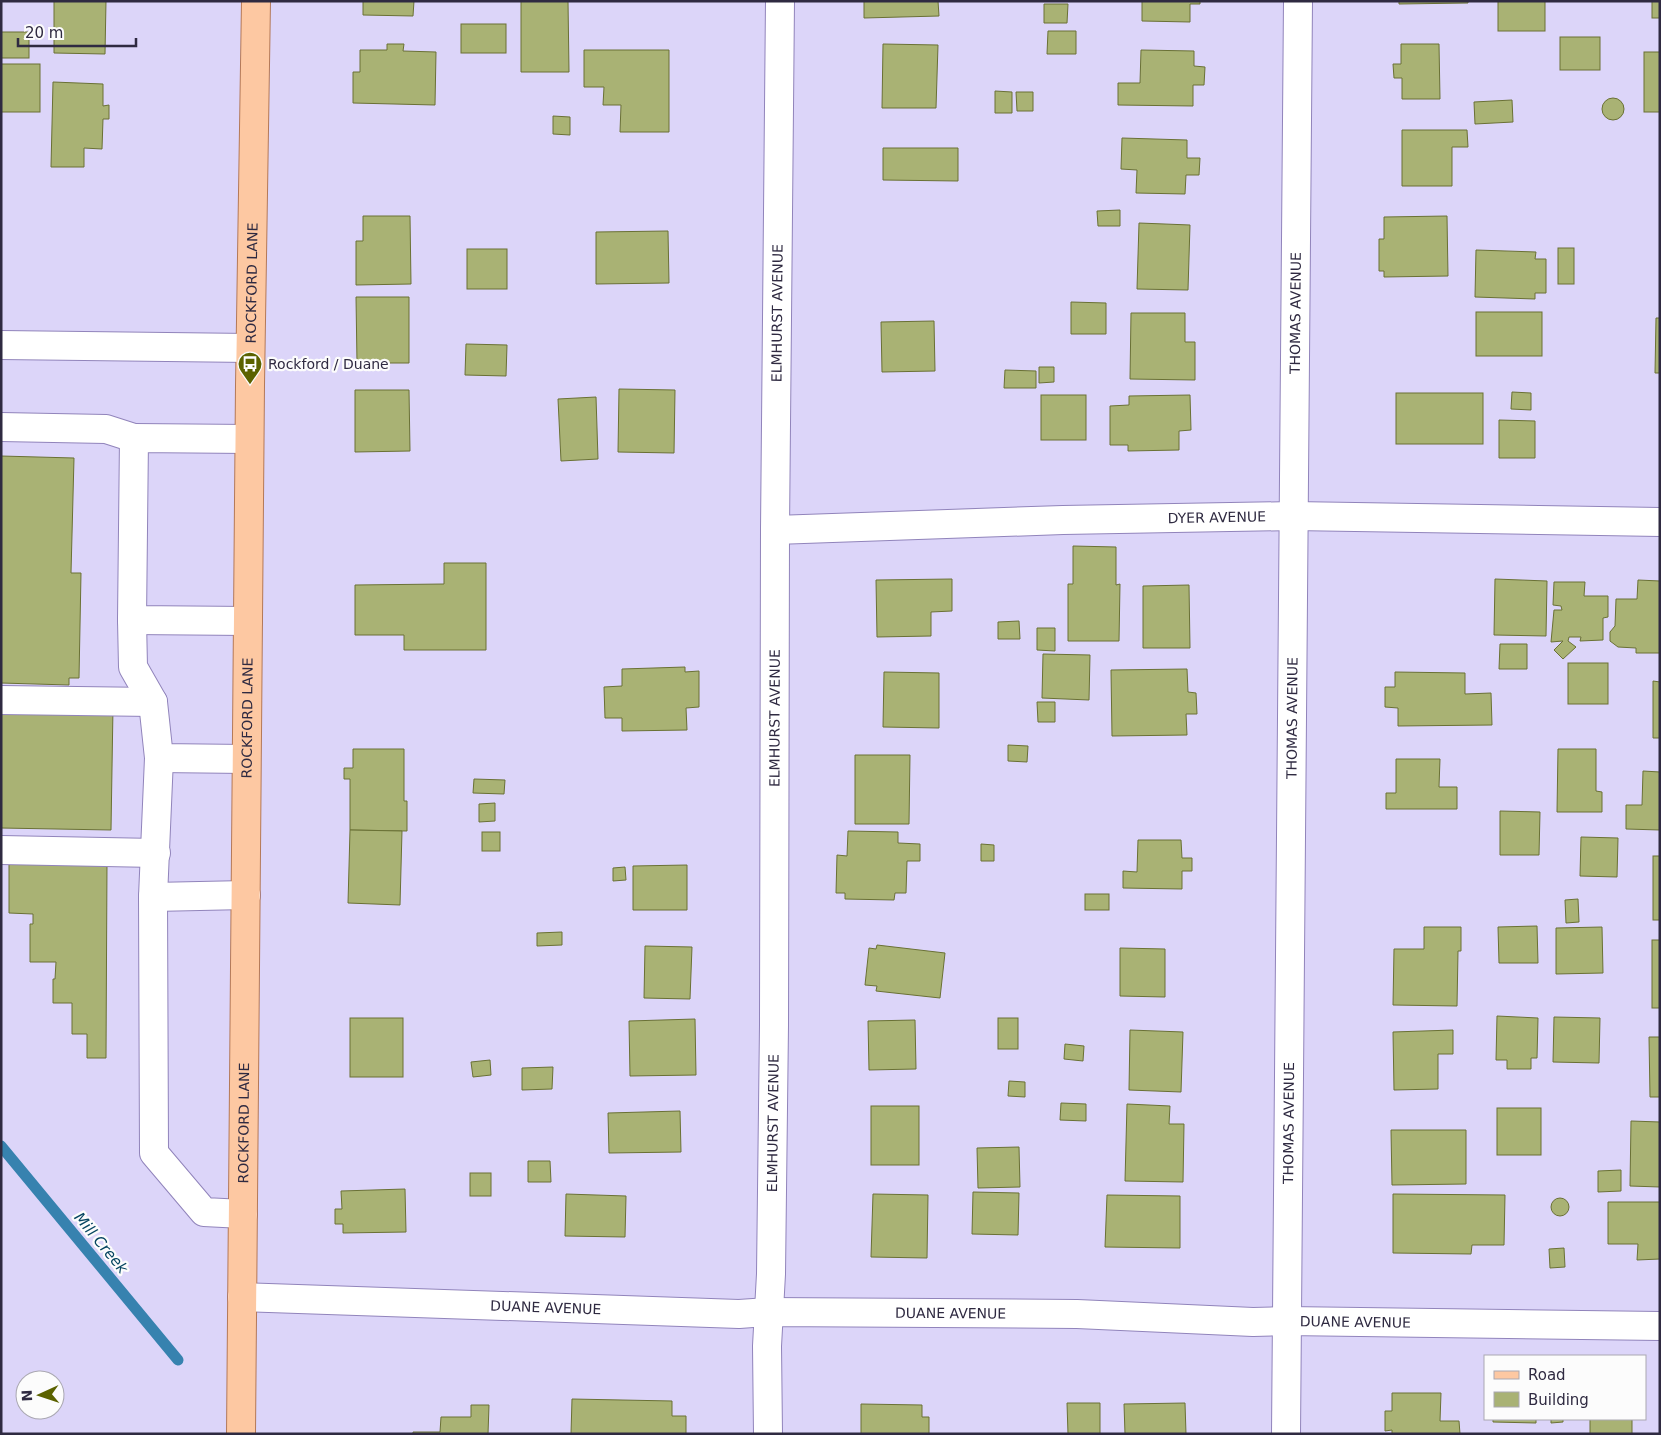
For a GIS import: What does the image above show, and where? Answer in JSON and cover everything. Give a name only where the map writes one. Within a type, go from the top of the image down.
[{"type":"main road","name":"ROCKFORD LANE","points":[[241,1434],[249,439],[256,1]]},
{"type":"street","name":"ELMHURST AVENUE","points":[[768,1434],[768,1312],[771,1274],[774,1016],[775,530],[780,1]]},
{"type":"street","name":"THOMAS AVENUE","points":[[1286,1434],[1298,1]]},
{"type":"street","points":[[1,345],[250,348]]},
{"type":"street","points":[[1,427],[106,429],[134,438],[249,439]]},
{"type":"street","points":[[134,438],[133,666],[153,702],[159,758],[153,898],[154,1152],[204,1212],[243,1214]]},
{"type":"street","name":"DYER AVENUE","points":[[775,530],[1063,520],[1293,516],[1660,522]]},
{"type":"street","points":[[132,620],[248,621]]},
{"type":"street","points":[[1,700],[153,702]]},
{"type":"street","points":[[159,758],[246,759]]},
{"type":"street","points":[[1,850],[156,853]]},
{"type":"street","points":[[153,898],[246,895]]},
{"type":"street","name":"DUANE AVENUE","points":[[242,1297],[740,1314],[768,1312],[1077,1314],[1254,1322],[1660,1326]]},
{"type":"building","points":[[54,1],[106,1],[105,54],[54,53]]},
{"type":"building","points":[[363,1],[414,1],[413,16],[363,15]]},
{"type":"building","points":[[521,1],[568,1],[569,72],[521,72]]},
{"type":"building","points":[[864,1],[938,1],[939,16],[864,18]]},
{"type":"building","points":[[1142,1],[1200,1],[1200,4],[1190,4],[1190,22],[1142,21]]},
{"type":"building","points":[[1399,1],[1468,1],[1468,3],[1399,4]]},
{"type":"building","points":[[1498,1],[1545,1],[1545,31],[1498,31]]},
{"type":"building","points":[[1652,1],[1660,1],[1660,18],[1652,18]]},
{"type":"building","points":[[1044,4],[1068,4],[1067,23],[1044,23]]},
{"type":"building","points":[[461,24],[506,24],[506,53],[461,53]]},
{"type":"building","points":[[1048,31],[1076,31],[1076,54],[1047,54]]},
{"type":"building","points":[[1,32],[29,32],[29,58],[1,58]]},
{"type":"building","points":[[1560,37],[1600,37],[1600,70],[1560,70]]},
{"type":"building","points":[[387,44],[404,44],[403,51],[436,52],[435,105],[353,103],[353,72],[360,72],[360,50],[387,50]]},
{"type":"building","points":[[883,44],[938,45],[936,108],[882,108]]},
{"type":"building","points":[[1401,44],[1439,44],[1440,99],[1402,99],[1402,78],[1394,78],[1393,64],[1401,64]]},
{"type":"building","points":[[584,50],[669,50],[669,132],[620,132],[621,105],[603,105],[604,87],[584,87]]},
{"type":"building","points":[[1141,50],[1194,51],[1194,66],[1205,67],[1204,85],[1193,85],[1193,106],[1118,105],[1118,83],[1140,83]]},
{"type":"building","points":[[1644,52],[1660,52],[1660,112],[1644,112]]},
{"type":"building","points":[[1,64],[40,64],[40,112],[1,112]]},
{"type":"building","points":[[53,82],[103,84],[103,106],[109,105],[109,119],[103,119],[102,149],[84,148],[84,167],[51,167]]},
{"type":"building","points":[[995,91],[1012,92],[1012,113],[995,113]]},
{"type":"building","points":[[1016,92],[1033,92],[1033,111],[1017,111]]},
{"type":"building","points":[[1613,98],[1621,101],[1624,109],[1621,117],[1613,120],[1605,117],[1602,109],[1605,101]]},
{"type":"building","points":[[1512,100],[1513,122],[1475,124],[1474,102]]},
{"type":"building","points":[[553,116],[570,117],[570,135],[553,134]]},
{"type":"building","points":[[1402,130],[1467,130],[1468,147],[1452,147],[1452,186],[1402,186]]},
{"type":"building","points":[[1122,138],[1187,140],[1187,158],[1200,158],[1199,175],[1186,175],[1185,194],[1136,193],[1137,170],[1121,169]]},
{"type":"building","points":[[883,148],[958,148],[958,181],[883,180]]},
{"type":"building","points":[[1120,210],[1120,226],[1098,226],[1097,211]]},
{"type":"building","points":[[363,216],[410,216],[411,284],[356,285],[356,241],[363,241]]},
{"type":"building","points":[[1447,216],[1448,276],[1384,277],[1384,271],[1379,271],[1379,239],[1384,239],[1384,217]]},
{"type":"building","points":[[1139,223],[1190,225],[1188,290],[1137,289]]},
{"type":"building","points":[[668,231],[669,283],[596,284],[596,232]]},
{"type":"building","points":[[1558,248],[1574,248],[1574,284],[1558,284]]},
{"type":"building","points":[[467,249],[507,249],[507,289],[467,289]]},
{"type":"building","points":[[1476,250],[1536,252],[1535,259],[1546,259],[1546,293],[1535,293],[1535,299],[1475,297]]},
{"type":"building","points":[[356,297],[409,297],[409,363],[357,363]]},
{"type":"building","points":[[1071,302],[1106,303],[1106,334],[1071,334]]},
{"type":"building","points":[[1476,312],[1542,312],[1542,356],[1476,356]]},
{"type":"building","points":[[1131,313],[1185,313],[1185,342],[1195,342],[1195,380],[1130,379]]},
{"type":"building","points":[[1656,318],[1660,318],[1660,373],[1655,373]]},
{"type":"building","points":[[934,321],[935,371],[882,372],[881,322]]},
{"type":"building","points":[[466,344],[507,345],[506,376],[465,375]]},
{"type":"building","points":[[1039,367],[1054,367],[1054,382],[1039,383]]},
{"type":"building","points":[[1005,370],[1036,371],[1036,388],[1004,388]]},
{"type":"building","points":[[619,389],[675,390],[674,453],[618,452]]},
{"type":"building","points":[[355,390],[409,390],[410,451],[355,452]]},
{"type":"building","points":[[1512,392],[1531,393],[1531,410],[1511,409]]},
{"type":"building","points":[[1396,393],[1483,393],[1483,444],[1396,444]]},
{"type":"building","points":[[1041,395],[1086,395],[1086,440],[1041,440]]},
{"type":"building","points":[[1190,395],[1191,430],[1179,431],[1179,450],[1128,451],[1128,445],[1110,445],[1110,406],[1129,405],[1129,396]]},
{"type":"building","points":[[596,397],[598,459],[561,461],[558,399]]},
{"type":"building","points":[[1499,420],[1535,421],[1535,458],[1499,458]]},
{"type":"building","points":[[1,456],[74,458],[71,573],[81,573],[79,678],[69,678],[69,685],[1,683]]},
{"type":"building","points":[[1073,546],[1116,547],[1116,585],[1120,584],[1119,641],[1068,641],[1068,584],[1073,584]]},
{"type":"building","points":[[444,563],[486,563],[486,650],[404,650],[404,635],[355,635],[355,585],[444,584]]},
{"type":"building","points":[[952,579],[952,611],[931,612],[931,636],[877,637],[876,580]]},
{"type":"building","points":[[1495,579],[1547,581],[1546,636],[1494,635]]},
{"type":"building","points":[[1638,580],[1660,581],[1660,653],[1636,653],[1636,648],[1618,647],[1610,641],[1610,632],[1615,626],[1616,599],[1637,599]]},
{"type":"building","points":[[1554,582],[1585,582],[1584,596],[1608,596],[1608,617],[1603,618],[1603,640],[1580,641],[1581,637],[1569,637],[1568,641],[1576,647],[1563,659],[1554,650],[1563,641],[1551,642],[1554,610],[1562,610],[1561,606],[1553,605]]},
{"type":"building","points":[[1189,585],[1190,648],[1143,648],[1143,586]]},
{"type":"building","points":[[1019,621],[1020,639],[998,639],[998,622]]},
{"type":"building","points":[[1037,628],[1055,628],[1055,651],[1037,650]]},
{"type":"building","points":[[1500,644],[1527,644],[1527,669],[1499,669]]},
{"type":"building","points":[[1043,654],[1090,655],[1089,700],[1042,698]]},
{"type":"building","points":[[1568,663],[1608,663],[1608,704],[1568,704]]},
{"type":"building","points":[[685,667],[685,672],[699,671],[699,707],[686,708],[687,730],[622,731],[622,718],[605,718],[604,687],[622,686],[622,669]]},
{"type":"building","points":[[1187,669],[1188,692],[1196,693],[1197,714],[1186,714],[1187,735],[1112,736],[1111,670]]},
{"type":"building","points":[[884,672],[939,673],[939,728],[883,727]]},
{"type":"building","points":[[1395,672],[1465,673],[1465,694],[1491,693],[1492,725],[1398,726],[1398,708],[1385,707],[1385,687],[1395,687]]},
{"type":"building","points":[[1653,681],[1660,682],[1660,738],[1653,738]]},
{"type":"building","points":[[1037,702],[1055,702],[1055,722],[1038,722]]},
{"type":"building","points":[[1,705],[113,707],[111,830],[1,828]]},
{"type":"building","points":[[1008,745],[1028,746],[1027,762],[1008,761]]},
{"type":"building","points":[[353,749],[404,749],[404,801],[407,801],[407,831],[350,830],[350,779],[344,779],[344,768],[353,768]]},
{"type":"building","points":[[1558,749],[1596,749],[1596,791],[1602,792],[1602,812],[1557,812]]},
{"type":"building","points":[[855,755],[910,755],[909,824],[855,824]]},
{"type":"building","points":[[1396,759],[1440,759],[1439,787],[1457,787],[1457,809],[1386,809],[1386,793],[1396,793]]},
{"type":"building","points":[[1643,771],[1660,772],[1660,830],[1626,829],[1626,805],[1642,805]]},
{"type":"building","points":[[474,779],[505,780],[504,794],[473,793]]},
{"type":"building","points":[[495,803],[495,821],[479,822],[479,804]]},
{"type":"building","points":[[1500,811],[1540,812],[1539,855],[1500,855]]},
{"type":"building","points":[[350,830],[402,831],[400,905],[348,903]]},
{"type":"building","points":[[848,831],[898,832],[898,843],[920,844],[920,861],[907,861],[906,893],[895,893],[894,900],[845,899],[845,893],[836,893],[837,855],[847,856]]},
{"type":"building","points":[[482,832],[500,832],[500,851],[482,851]]},
{"type":"building","points":[[1581,837],[1618,838],[1617,877],[1580,876]]},
{"type":"building","points":[[1138,840],[1181,840],[1182,858],[1192,858],[1192,871],[1182,871],[1182,889],[1123,888],[1123,871],[1137,872]]},
{"type":"building","points":[[981,844],[994,845],[994,861],[981,861]]},
{"type":"building","points":[[1653,856],[1660,856],[1660,920],[1653,920]]},
{"type":"building","points":[[9,862],[107,862],[106,1058],[87,1058],[87,1034],[72,1034],[72,1003],[53,1003],[53,979],[55,979],[56,962],[30,962],[30,924],[33,924],[33,914],[9,913]]},
{"type":"building","points":[[687,865],[687,910],[633,910],[633,866]]},
{"type":"building","points":[[625,867],[626,880],[613,881],[613,868]]},
{"type":"building","points":[[1085,894],[1109,894],[1109,910],[1085,910]]},
{"type":"building","points":[[1578,899],[1579,922],[1566,923],[1565,900]]},
{"type":"building","points":[[1537,926],[1538,963],[1499,963],[1498,927]]},
{"type":"building","points":[[1424,927],[1461,927],[1461,951],[1458,951],[1457,1006],[1393,1005],[1394,949],[1424,949]]},
{"type":"building","points":[[1602,927],[1603,973],[1556,974],[1556,928]]},
{"type":"building","points":[[562,932],[562,945],[537,946],[537,933]]},
{"type":"building","points":[[1652,940],[1660,940],[1660,1008],[1652,1008]]},
{"type":"building","points":[[877,945],[945,953],[940,998],[876,991],[877,986],[865,985],[869,948],[876,949]]},
{"type":"building","points":[[645,946],[692,947],[690,999],[644,998]]},
{"type":"building","points":[[1120,948],[1165,949],[1165,997],[1120,996]]},
{"type":"building","points":[[1497,1016],[1538,1018],[1537,1058],[1531,1058],[1531,1069],[1507,1069],[1507,1060],[1496,1060]]},
{"type":"building","points":[[1554,1017],[1600,1018],[1599,1063],[1553,1062]]},
{"type":"building","points":[[350,1018],[403,1018],[403,1077],[350,1077]]},
{"type":"building","points":[[998,1018],[1018,1018],[1018,1049],[998,1049]]},
{"type":"building","points":[[695,1019],[696,1075],[630,1076],[629,1021]]},
{"type":"building","points":[[915,1020],[916,1069],[869,1070],[868,1021]]},
{"type":"building","points":[[1130,1030],[1183,1032],[1181,1092],[1129,1090]]},
{"type":"building","points":[[1453,1030],[1453,1054],[1438,1054],[1438,1089],[1394,1090],[1393,1032]]},
{"type":"building","points":[[1649,1037],[1660,1037],[1660,1097],[1650,1097]]},
{"type":"building","points":[[1065,1044],[1084,1046],[1083,1061],[1064,1059]]},
{"type":"building","points":[[490,1060],[491,1075],[473,1077],[471,1062]]},
{"type":"building","points":[[553,1067],[552,1089],[522,1090],[522,1068]]},
{"type":"building","points":[[1009,1081],[1025,1082],[1025,1097],[1008,1096]]},
{"type":"building","points":[[1061,1103],[1086,1104],[1086,1121],[1060,1120]]},
{"type":"building","points":[[1127,1104],[1170,1106],[1169,1124],[1184,1124],[1183,1182],[1125,1181]]},
{"type":"building","points":[[871,1106],[919,1106],[919,1165],[871,1165]]},
{"type":"building","points":[[1497,1108],[1541,1108],[1541,1155],[1497,1155]]},
{"type":"building","points":[[680,1111],[681,1152],[609,1153],[608,1113]]},
{"type":"building","points":[[1631,1121],[1660,1122],[1660,1187],[1630,1186]]},
{"type":"building","points":[[1391,1130],[1466,1130],[1466,1184],[1392,1185]]},
{"type":"building","points":[[1019,1147],[1020,1187],[978,1188],[977,1148]]},
{"type":"building","points":[[528,1161],[550,1161],[551,1182],[528,1182]]},
{"type":"building","points":[[1621,1170],[1621,1191],[1598,1192],[1598,1171]]},
{"type":"building","points":[[470,1173],[491,1173],[491,1196],[470,1196]]},
{"type":"building","points":[[405,1189],[406,1232],[343,1233],[343,1224],[335,1224],[335,1209],[342,1209],[341,1191]]},
{"type":"building","points":[[973,1192],[1019,1193],[1018,1235],[972,1234]]},
{"type":"building","points":[[566,1194],[626,1196],[625,1237],[565,1236]]},
{"type":"building","points":[[873,1194],[928,1195],[927,1258],[871,1257]]},
{"type":"building","points":[[1393,1194],[1505,1195],[1504,1245],[1472,1245],[1471,1254],[1393,1253]]},
{"type":"building","points":[[1107,1195],[1180,1196],[1180,1248],[1105,1247]]},
{"type":"building","points":[[1556,1198],[1564,1198],[1569,1203],[1567,1214],[1556,1216],[1551,1211],[1551,1203]]},
{"type":"building","points":[[1608,1202],[1660,1202],[1660,1259],[1637,1260],[1638,1244],[1608,1244]]},
{"type":"building","points":[[1564,1248],[1565,1267],[1550,1268],[1549,1249]]},
{"type":"building","points":[[1392,1393],[1441,1393],[1440,1421],[1459,1421],[1460,1434],[1392,1434],[1392,1430],[1385,1431],[1385,1411],[1392,1411]]},
{"type":"building","points":[[572,1399],[672,1401],[672,1416],[686,1416],[686,1434],[571,1434]]},
{"type":"building","points":[[1067,1403],[1100,1403],[1100,1434],[1068,1434]]},
{"type":"building","points":[[1185,1403],[1186,1434],[1125,1434],[1124,1404]]},
{"type":"building","points":[[861,1404],[922,1405],[922,1417],[929,1417],[929,1434],[861,1434]]},
{"type":"building","points":[[471,1405],[489,1405],[488,1434],[413,1434],[413,1432],[440,1432],[441,1417],[471,1417]]},
{"type":"building","points":[[1493,1420],[1536,1420],[1536,1423],[1493,1422]]},
{"type":"building","points":[[1551,1420],[1563,1420],[1563,1422],[1551,1423]]},
{"type":"building","points":[[1590,1420],[1632,1420],[1632,1434],[1590,1434]]},
{"type":"waterway","name":"Mill Creek","points":[[1,1146],[178,1360]]},
{"type":"place","name":"Rockford / Duane","points":[[250,385]]}]
